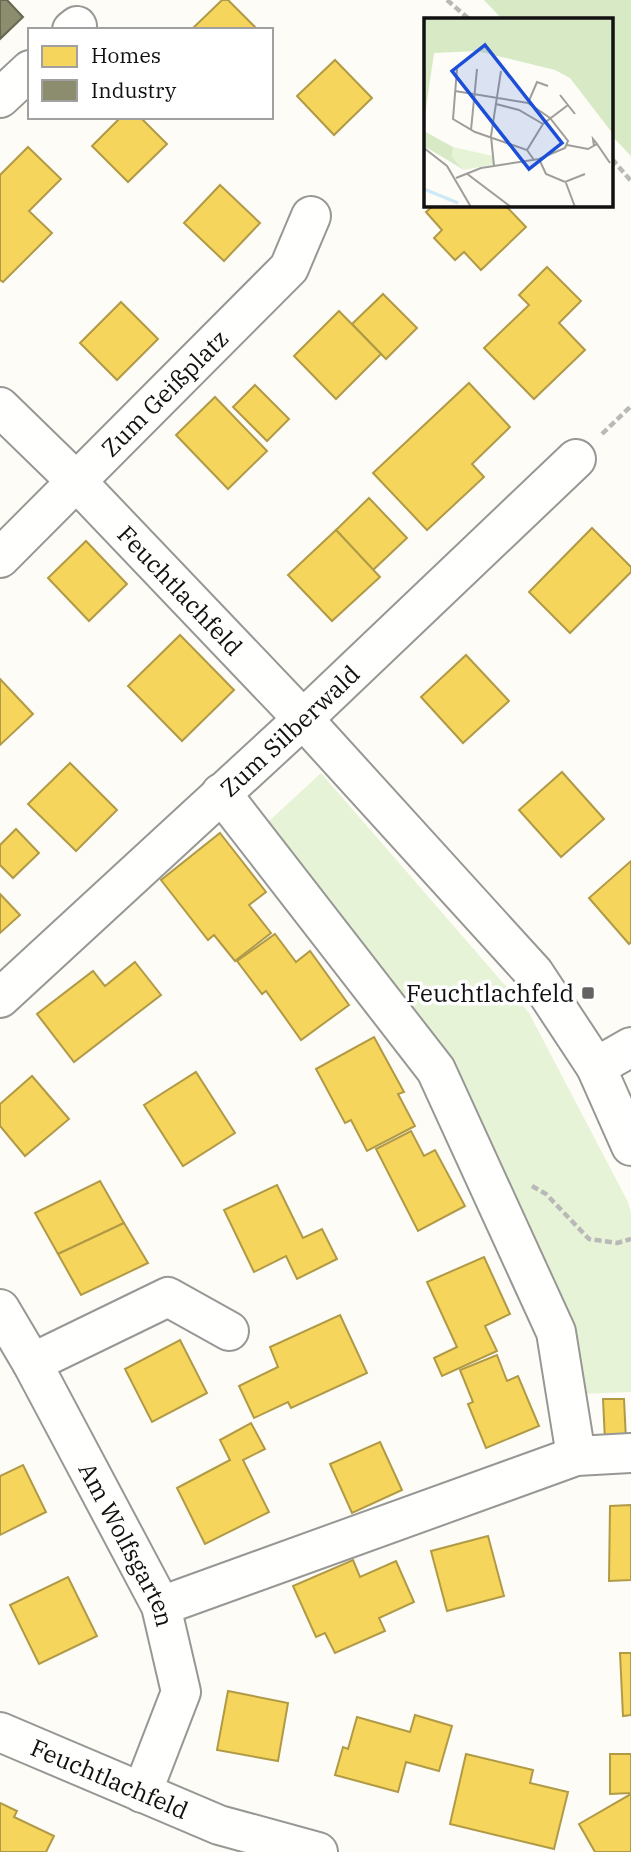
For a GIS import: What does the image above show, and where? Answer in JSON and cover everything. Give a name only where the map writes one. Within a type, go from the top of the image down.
[{"type":"street","points":[[0,98],[28,72]]},
{"type":"street","name":"Zum Geißplatz","points":[[0,558],[289,268],[311,216]]},
{"type":"street","name":"Feuchtlachfeld","points":[[0,407],[77,482],[303,719],[534,973],[596,1067],[631,1146]]},
{"type":"street","name":"Zum Silberwald","points":[[0,998],[303,719],[576,459]]},
{"type":"street","points":[[221,793],[436,1070],[556,1332],[576,1456]]},
{"type":"street","points":[[596,1067],[631,1047]]},
{"type":"street","points":[[32,1363],[168,1297],[229,1331]]},
{"type":"street","name":"Am Wolfsgarten","points":[[0,1309],[32,1363],[161,1606],[181,1692],[142,1793]]},
{"type":"street","points":[[161,1606],[576,1456],[631,1453]]},
{"type":"street","name":"Feuchtlachfeld","points":[[0,1732],[142,1793],[216,1839],[318,1852]]},
{"type":"path","points":[[447,0],[468,18]]},
{"type":"path","points":[[614,161],[631,181]]},
{"type":"path","points":[[492,1192],[523,1181],[546,1194],[589,1239],[617,1243],[631,1239]]},
{"type":"green space","points":[[484,0],[631,0],[631,156],[614,138],[614,18],[501,18]]},
{"type":"green space","points":[[321,773],[529,1013],[628,1202],[631,1213],[631,1392],[579,1394],[448,1066],[268,822]]},
{"type":"building: Homes","points":[[222,0],[228,0],[256,28],[193,28]]},
{"type":"building: Homes","points":[[335,60],[372,98],[334,135],[297,96]]},
{"type":"building: Homes","points":[[119,119],[142,119],[167,144],[128,182],[92,146]]},
{"type":"building: Homes","points":[[28,147],[61,179],[29,211],[52,233],[3,282],[0,280],[0,175]]},
{"type":"building: Homes","points":[[220,185],[260,223],[224,261],[184,223]]},
{"type":"building: Homes","points":[[433,206],[506,206],[526,227],[481,270],[464,252],[455,260],[434,238],[442,230],[426,212]]},
{"type":"building: Homes","points":[[547,267],[581,301],[559,323],[585,350],[534,399],[484,348],[529,305],[519,295]]},
{"type":"building: Homes","points":[[383,294],[417,328],[386,359],[352,324]]},
{"type":"building: Homes","points":[[121,302],[158,339],[117,380],[80,343]]},
{"type":"building: Homes","points":[[339,311],[381,354],[336,399],[294,356]]},
{"type":"building: Homes","points":[[469,383],[510,427],[472,464],[484,477],[427,530],[373,473]]},
{"type":"building: Homes","points":[[255,385],[289,419],[267,441],[233,407]]},
{"type":"building: Homes","points":[[215,397],[267,451],[228,489],[176,435]]},
{"type":"building: Homes","points":[[369,498],[407,538],[373,570],[336,530]]},
{"type":"building: Homes","points":[[592,528],[631,567],[631,572],[570,633],[529,592]]},
{"type":"building: Homes","points":[[336,530],[380,577],[332,621],[288,575]]},
{"type":"building: Homes","points":[[86,541],[127,584],[89,621],[48,578]]},
{"type":"building: Homes","points":[[180,635],[234,690],[182,741],[128,686]]},
{"type":"building: Homes","points":[[466,655],[509,701],[463,743],[421,697]]},
{"type":"building: Homes","points":[[0,679],[33,714],[0,745]]},
{"type":"building: Homes","points":[[70,763],[117,810],[76,851],[28,804]]},
{"type":"building: Homes","points":[[562,772],[604,819],[561,857],[519,810]]},
{"type":"building: Homes","points":[[16,829],[39,853],[13,878],[0,865],[0,845]]},
{"type":"building: Homes","points":[[220,833],[266,892],[249,905],[271,933],[235,961],[214,935],[208,940],[161,880]]},
{"type":"building: Homes","points":[[631,861],[631,942],[629,944],[589,898]]},
{"type":"building: Homes","points":[[0,894],[20,915],[0,933]]},
{"type":"building: Homes","points":[[275,934],[296,962],[310,951],[349,1005],[301,1040],[266,991],[262,994],[237,961]]},
{"type":"building: Homes","points":[[135,962],[161,995],[74,1062],[37,1014],[93,971],[105,986]]},
{"type":"building: Homes","points":[[374,1037],[404,1092],[398,1094],[415,1126],[367,1151],[351,1120],[345,1123],[316,1069]]},
{"type":"building: Homes","points":[[196,1072],[235,1133],[183,1166],[144,1105]]},
{"type":"building: Homes","points":[[32,1076],[69,1119],[25,1156],[0,1126],[0,1104]]},
{"type":"building: Homes","points":[[411,1131],[424,1156],[435,1150],[465,1206],[418,1231],[376,1149]]},
{"type":"building: Homes","points":[[100,1181],[124,1223],[58,1254],[35,1213]]},
{"type":"building: Homes","points":[[277,1185],[303,1238],[322,1229],[337,1259],[297,1279],[286,1256],[254,1272],[224,1210]]},
{"type":"building: Homes","points":[[124,1223],[148,1263],[81,1295],[58,1254]]},
{"type":"building: Homes","points":[[484,1257],[510,1314],[485,1326],[497,1351],[442,1376],[434,1358],[457,1347],[427,1282]]},
{"type":"building: Homes","points":[[340,1315],[367,1373],[291,1408],[288,1402],[254,1418],[239,1386],[278,1367],[270,1347]]},
{"type":"building: Homes","points":[[180,1340],[207,1393],[152,1422],[125,1369]]},
{"type":"building: Homes","points":[[497,1355],[507,1381],[518,1376],[539,1426],[486,1448],[468,1404],[473,1402],[460,1370]]},
{"type":"building: Homes","points":[[603,1399],[624,1399],[626,1440],[605,1441]]},
{"type":"building: Homes","points":[[251,1423],[265,1449],[243,1460],[269,1512],[205,1544],[177,1488],[230,1460],[220,1440]]},
{"type":"building: Homes","points":[[380,1442],[402,1490],[352,1513],[330,1464]]},
{"type":"building: Homes","points":[[23,1465],[46,1512],[0,1535],[0,1476]]},
{"type":"building: Homes","points":[[631,1505],[631,1580],[609,1581],[610,1506]]},
{"type":"building: Homes","points":[[488,1536],[504,1596],[447,1611],[431,1551]]},
{"type":"building: Homes","points":[[353,1560],[360,1577],[396,1561],[414,1602],[379,1618],[385,1631],[335,1653],[325,1633],[316,1637],[293,1586]]},
{"type":"building: Homes","points":[[68,1577],[97,1636],[39,1664],[10,1605]]},
{"type":"building: Homes","points":[[620,1653],[631,1653],[631,1715],[623,1716]]},
{"type":"building: Homes","points":[[228,1691],[288,1703],[278,1761],[217,1750]]},
{"type":"building: Homes","points":[[415,1715],[452,1726],[439,1771],[406,1762],[398,1792],[335,1775],[343,1747],[348,1749],[357,1717],[410,1732]]},
{"type":"building: Homes","points":[[466,1754],[533,1770],[530,1783],[568,1792],[554,1849],[450,1824]]},
{"type":"building: Homes","points":[[610,1754],[631,1754],[631,1793],[610,1794]]},
{"type":"building: Homes","points":[[631,1794],[631,1852],[595,1852],[579,1824]]},
{"type":"building: Homes","points":[[0,1803],[17,1811],[14,1817],[54,1836],[46,1852],[0,1852]]},
{"type":"building: Industry","points":[[0,0],[7,0],[23,17],[0,39]]},
{"type":"place","name":"Feuchtlachfeld","points":[[588,993]]}]
